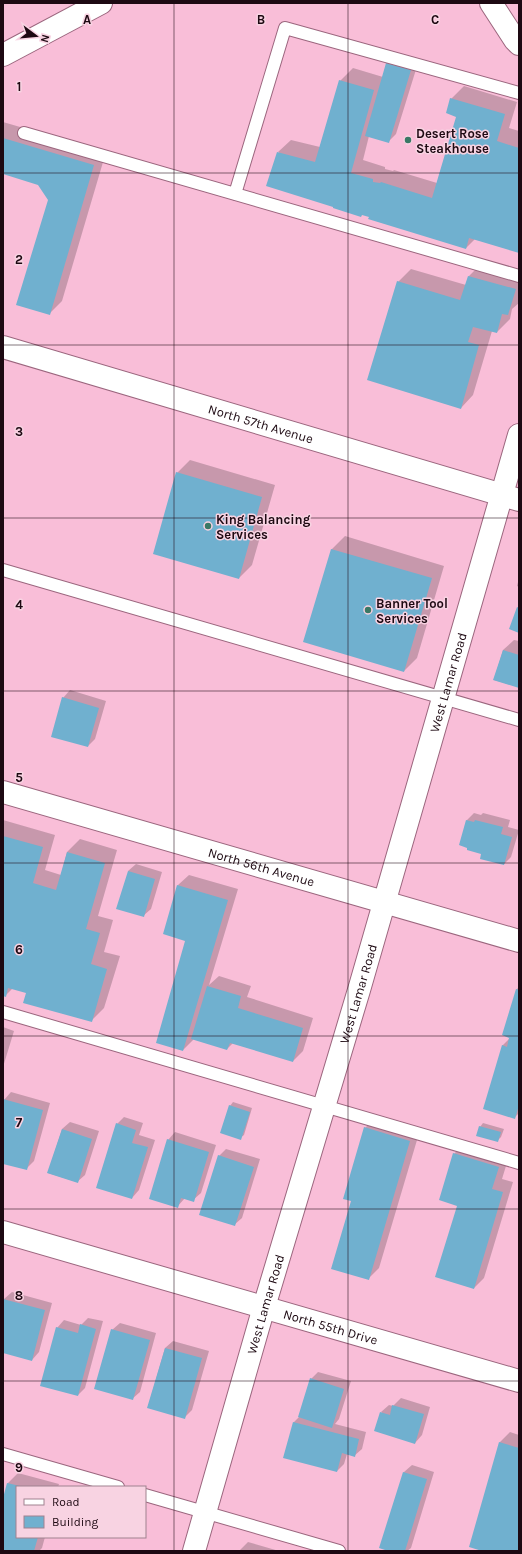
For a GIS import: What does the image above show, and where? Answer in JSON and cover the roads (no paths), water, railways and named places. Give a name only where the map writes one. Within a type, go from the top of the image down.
[{"type":"main road","points":[[3,55],[101,3]]},
{"type":"main road","points":[[491,3],[519,44]]},
{"type":"main road","name":"North 57th Avenue","points":[[3,347],[510,497]]},
{"type":"main road","name":"West Lamar Road","points":[[194,1551],[264,1307],[325,1106],[444,697],[510,497],[519,435]]},
{"type":"main road","name":"North 56th Avenue","points":[[3,792],[519,941]]},
{"type":"main road","name":"North 55th Drive","points":[[3,1232],[519,1381]]},
{"type":"lane","points":[[235,194],[285,28],[519,93]]},
{"type":"lane","points":[[24,133],[519,276]]},
{"type":"lane","points":[[3,570],[519,720]]},
{"type":"lane","points":[[3,1012],[519,1163]]},
{"type":"lane","points":[[3,1454],[115,1486]]},
{"type":"lane","points":[[146,1495],[339,1551]]},
{"type":"place","name":"Desert Rose Steakhouse","points":[[408,140]]},
{"type":"place","name":"King Balancing Services","points":[[208,526]]},
{"type":"place","name":"Banner Tool Services","points":[[368,610]]}]
